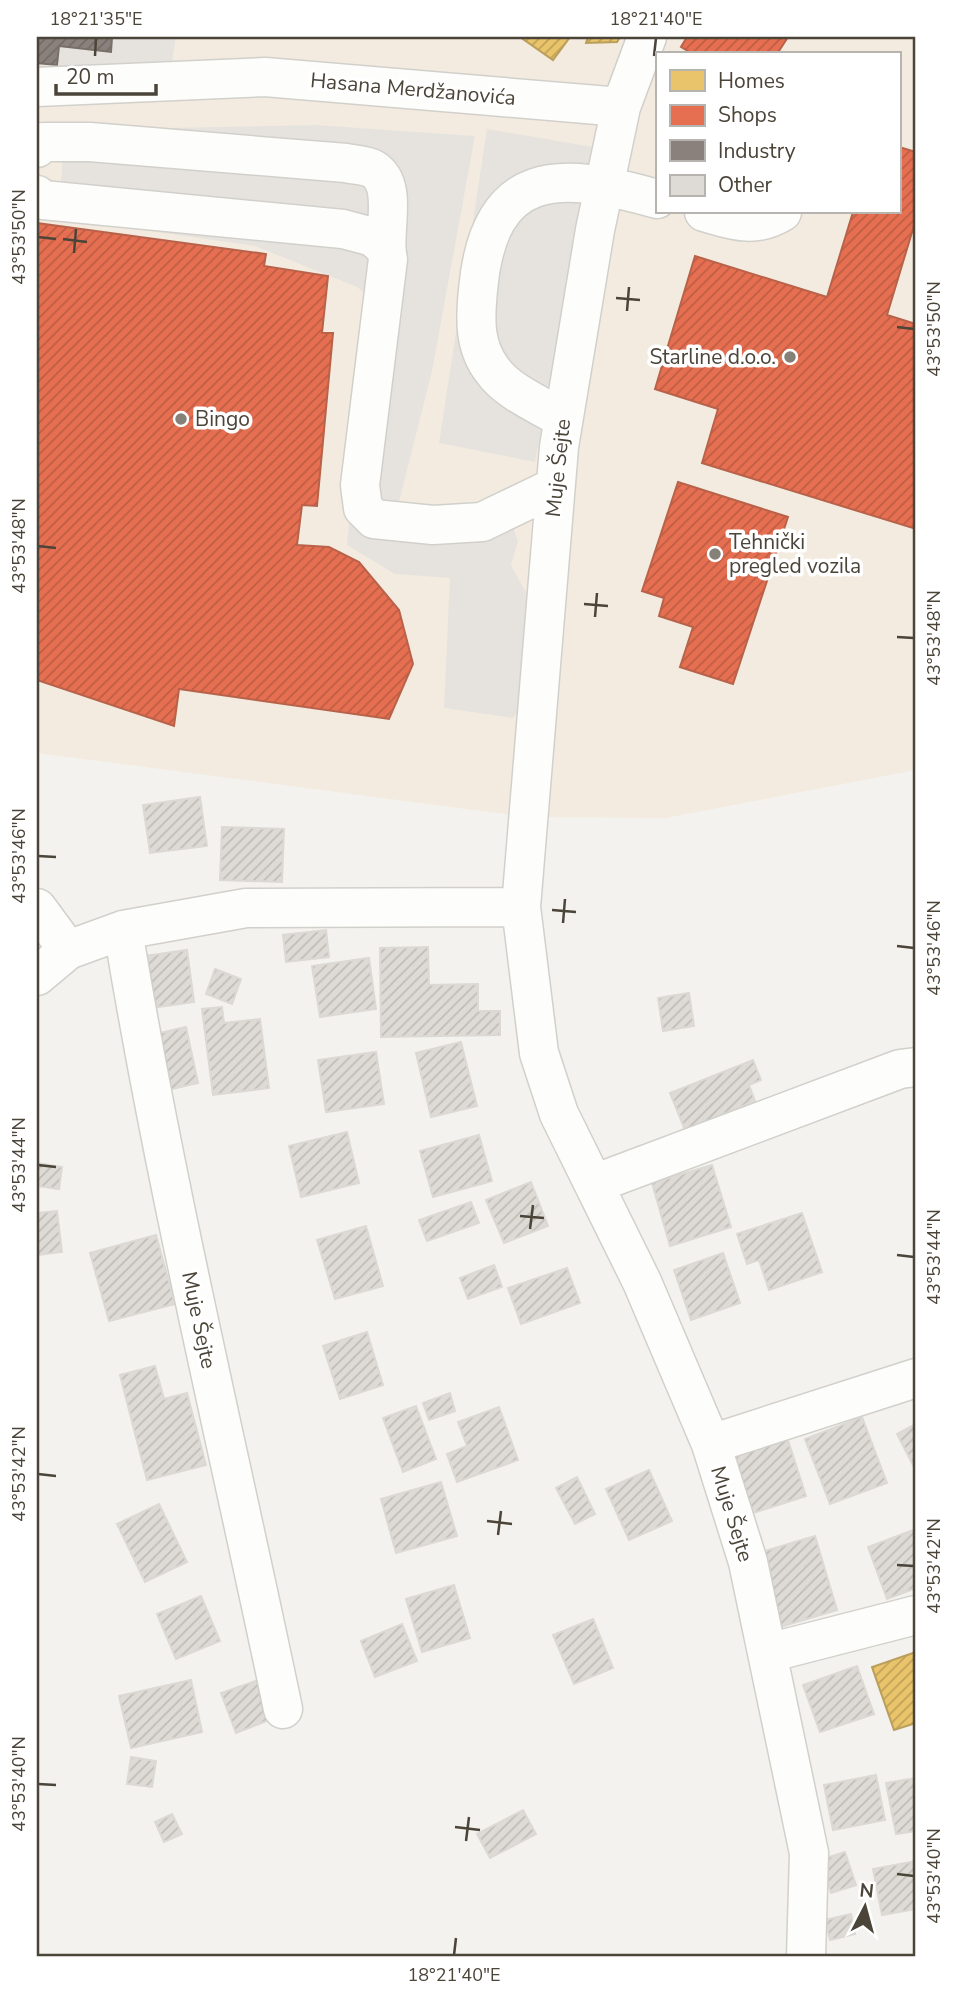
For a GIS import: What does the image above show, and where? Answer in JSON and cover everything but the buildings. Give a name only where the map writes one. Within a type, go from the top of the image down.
[{"type":"street","name":"Muje Šejte","points":[[647,37],[621,107],[563,419],[555,487],[521,908],[539,1053],[559,1114],[642,1282],[711,1444],[748,1562],[809,1853],[806,1957]]},
{"type":"street","name":"Hasana Merdžanovića","points":[[37,87],[265,77],[621,107]]},
{"type":"street","points":[[37,148],[43,142],[90,142],[372,168],[383,177],[387,195],[384,247],[387,259],[360,485],[363,508],[374,519],[433,525],[482,522],[555,487]]},
{"type":"street","points":[[563,419],[507,385],[481,353],[475,323],[479,277],[492,224],[519,197],[556,182],[605,184],[656,199]]},
{"type":"street","points":[[37,195],[43,200],[343,229],[373,237],[384,247]]},
{"type":"street","points":[[712,214],[750,223],[761,222],[778,214]]},
{"type":"street","points":[[37,908],[68,950]]},
{"type":"street","points":[[37,976],[68,950],[123,930],[246,908],[521,908]]},
{"type":"street","name":"Muje Šejte","points":[[123,930],[141,1041],[283,1709]]},
{"type":"street","points":[[593,1184],[900,1069],[916,1067]]},
{"type":"street","points":[[711,1444],[916,1378]]},
{"type":"street","points":[[768,1653],[916,1615]]},
{"type":"shaded area","points":[[37,37],[176,37],[169,81],[37,87]]},
{"type":"shaded area","points":[[176,37],[916,37],[916,770],[666,818],[528,817],[37,753],[37,87],[169,81]]},
{"type":"shaded area","points":[[315,125],[475,136],[432,371],[397,510],[505,504],[518,541],[511,565],[528,596],[522,706],[513,718],[444,708],[450,578],[395,574],[347,545],[369,296],[357,287],[255,246],[58,218],[65,130]]},
{"type":"shaded area","points":[[487,129],[593,147],[535,462],[439,443]]},
{"type":"place","name":"Starline d.o.o.","points":[[790,357]]},
{"type":"place","name":"Bingo","points":[[181,419]]},
{"type":"place","name":"Tehnički pregled vozila","points":[[715,554]]}]
